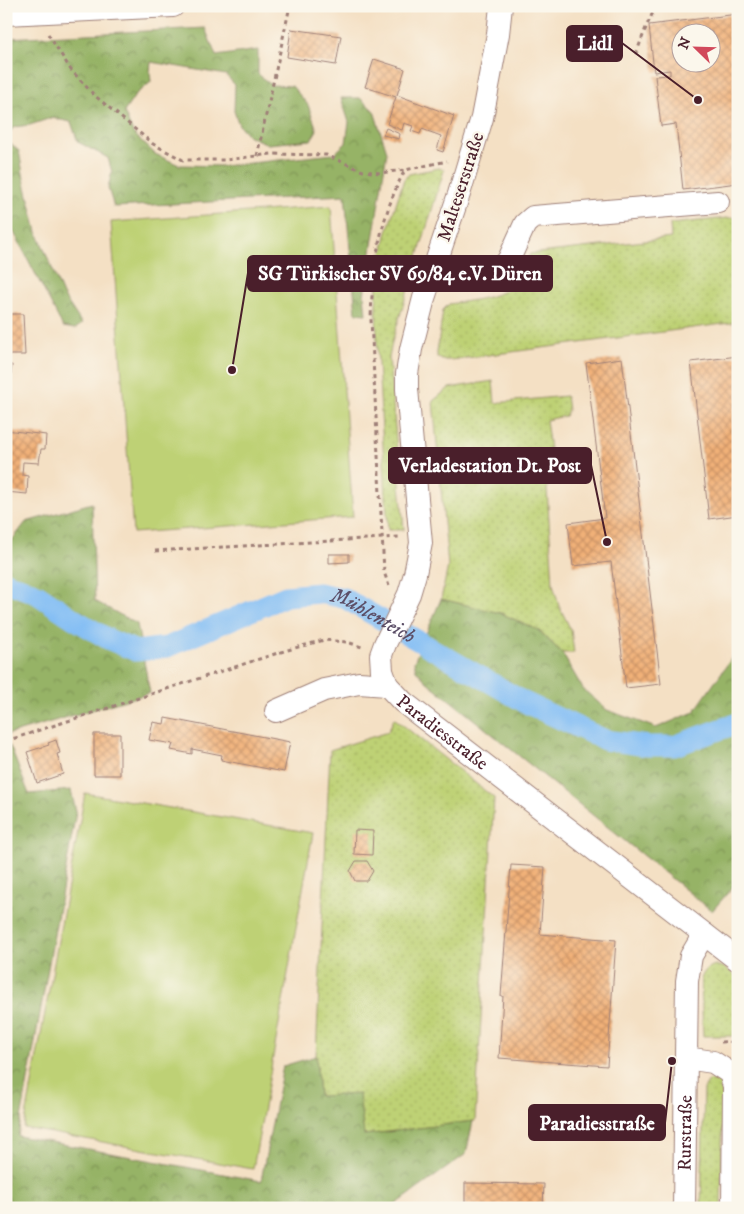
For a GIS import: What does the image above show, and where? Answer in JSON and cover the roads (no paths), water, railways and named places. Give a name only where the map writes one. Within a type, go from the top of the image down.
[{"type":"street","points":[[6,14],[173,6]]},
{"type":"street","name":"Malteserstraße","points":[[388,685],[382,671],[383,649],[409,594],[421,543],[407,374],[411,349],[424,298],[472,155],[482,118],[496,48],[501,6]]},
{"type":"street","points":[[431,278],[485,278],[498,274],[509,259],[526,224],[534,217],[718,202]]},
{"type":"street","points":[[276,711],[324,690],[360,683],[388,685]]},
{"type":"street","name":"Paradiesstraße","points":[[388,685],[403,702],[738,960]]},
{"type":"street","name":"Rurstraße","points":[[684,1208],[687,981],[691,956],[704,934]]},
{"type":"street","points":[[686,1058],[713,1062],[730,1073],[734,1086],[733,1208]]},
{"type":"waterway","name":"Mühlenteich","points":[[6,582],[37,594],[108,639],[136,651],[167,647],[286,596],[319,593],[344,598],[524,702],[605,740],[648,746],[674,746],[738,723]]},
{"type":"place","name":"Lidl","points":[[698,100]]},
{"type":"place","name":"SG Türkischer SV 69/84 e.V. Düren","points":[[232,370]]},
{"type":"place","name":"Verladestation Dt. Post","points":[[607,542]]},
{"type":"place","name":"Paradiesstraße","points":[[672,1061]]}]
